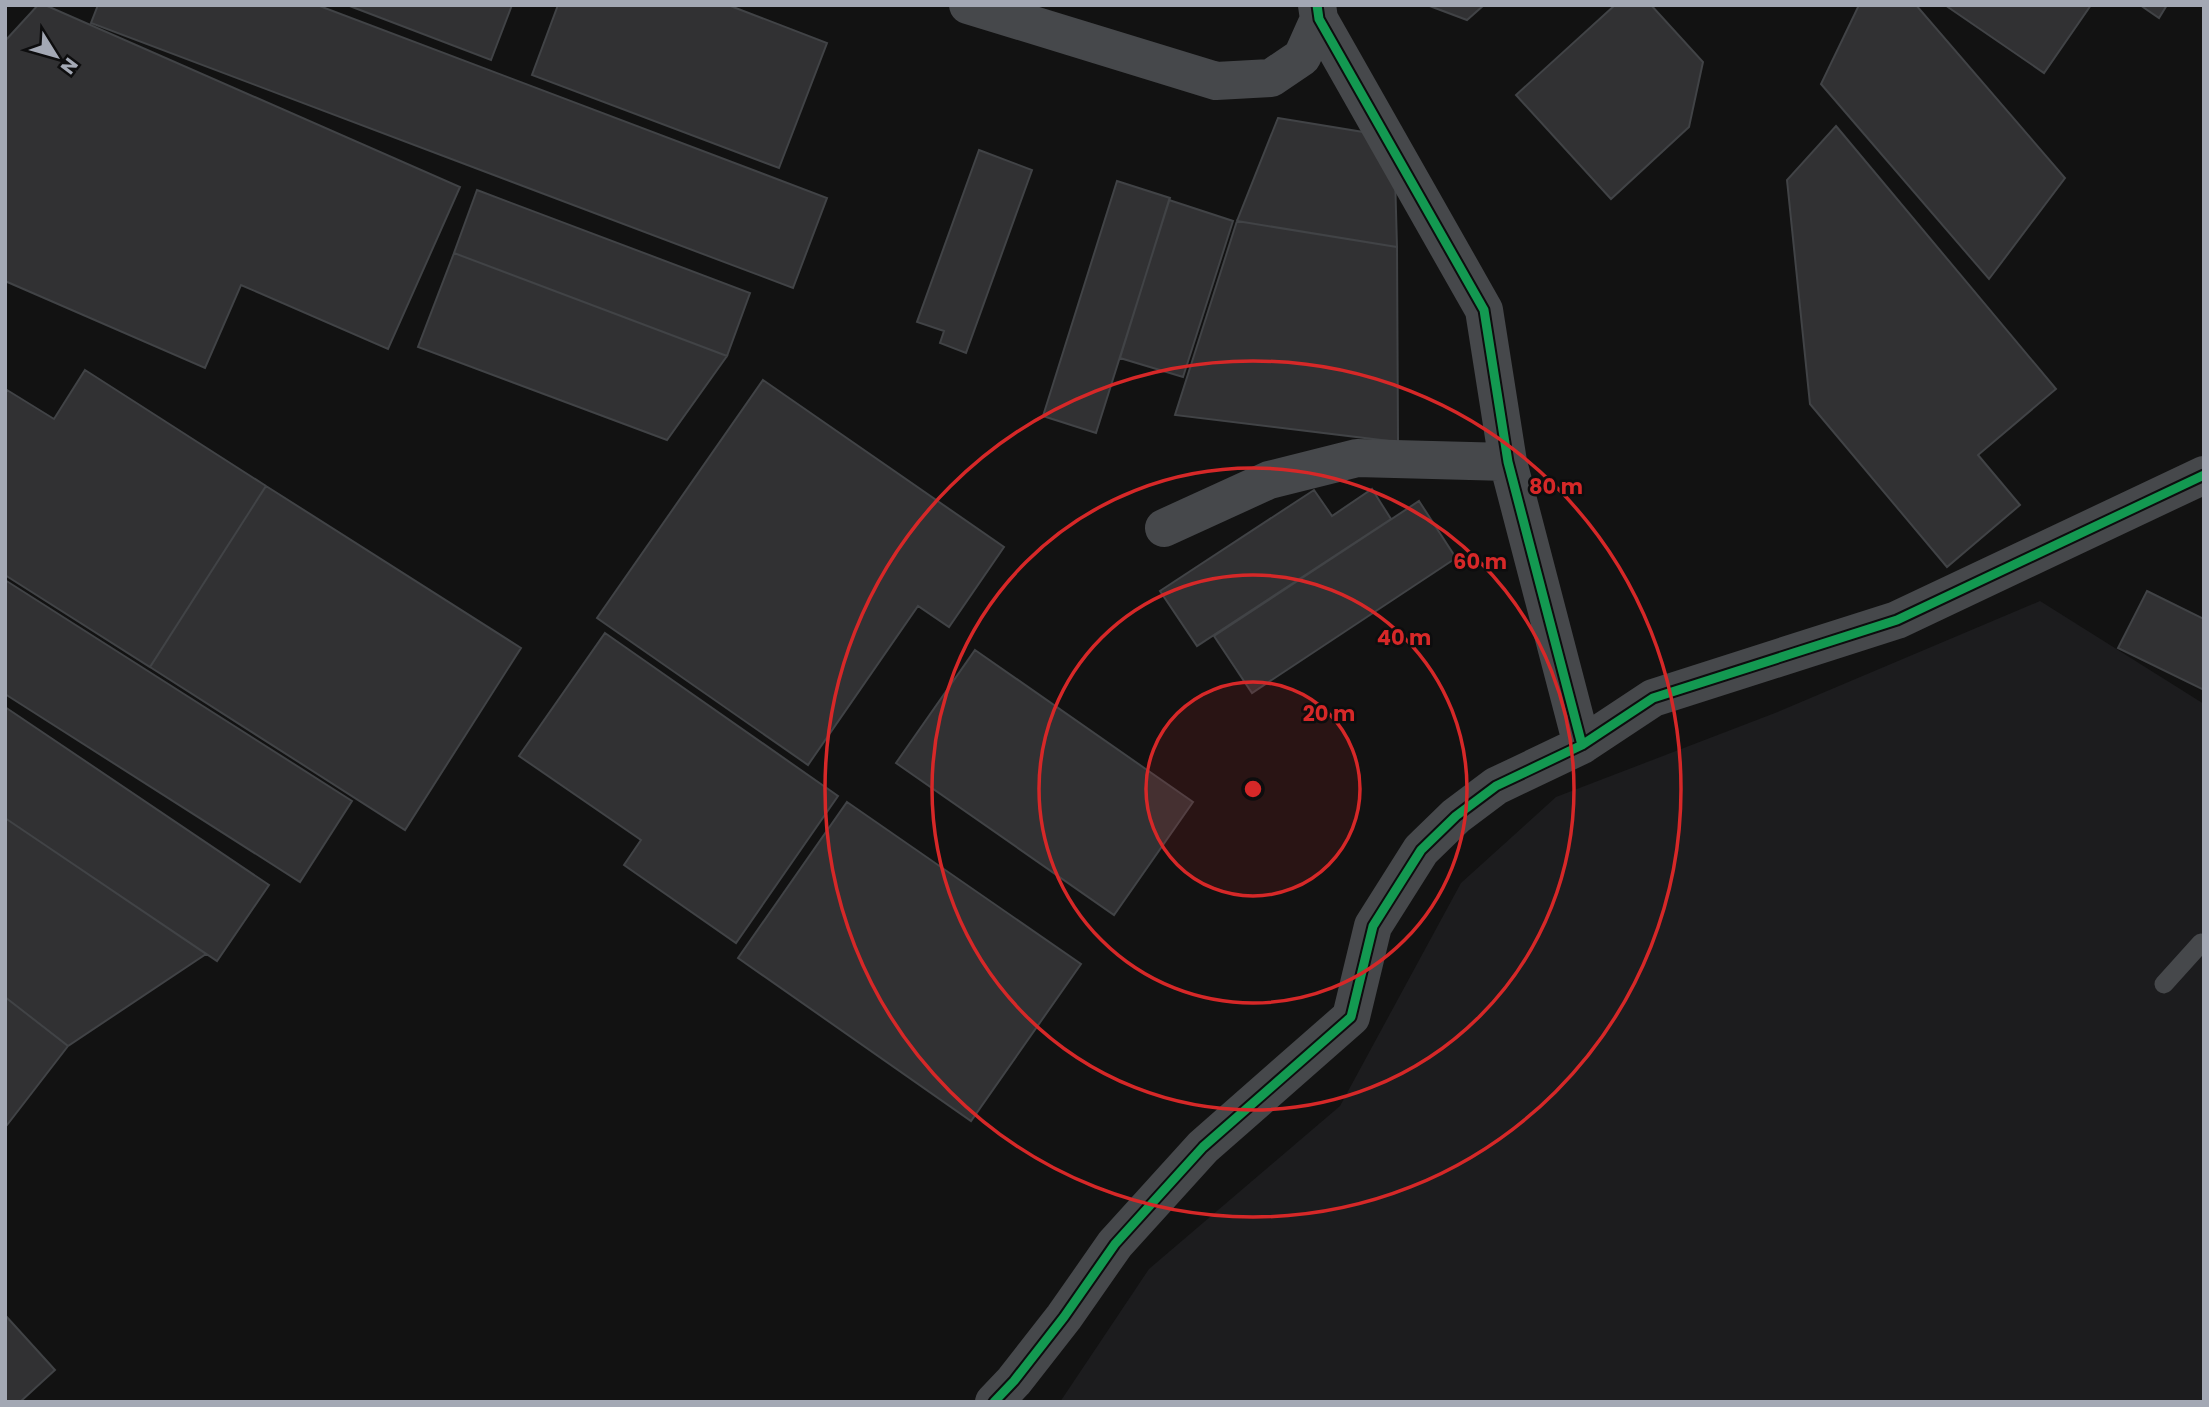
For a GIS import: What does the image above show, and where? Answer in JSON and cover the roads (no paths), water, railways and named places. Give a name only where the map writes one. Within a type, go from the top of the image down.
[{"type":"street","points":[[968,5],[1216,80],[1271,78],[1302,57],[1318,12]]},
{"type":"street","points":[[1318,12],[1484,310],[1508,462],[1582,745]]},
{"type":"street","points":[[1164,528],[1269,480],[1357,458],[1508,462]]},
{"type":"street","points":[[994,1402],[1064,1317],[1115,1244],[1203,1147],[1351,1017],[1373,926],[1421,850],[1456,816],[1496,786],[1582,745],[1653,698],[1897,620],[2204,475]]},
{"type":"lane","points":[[2164,984],[2201,943]]}]
